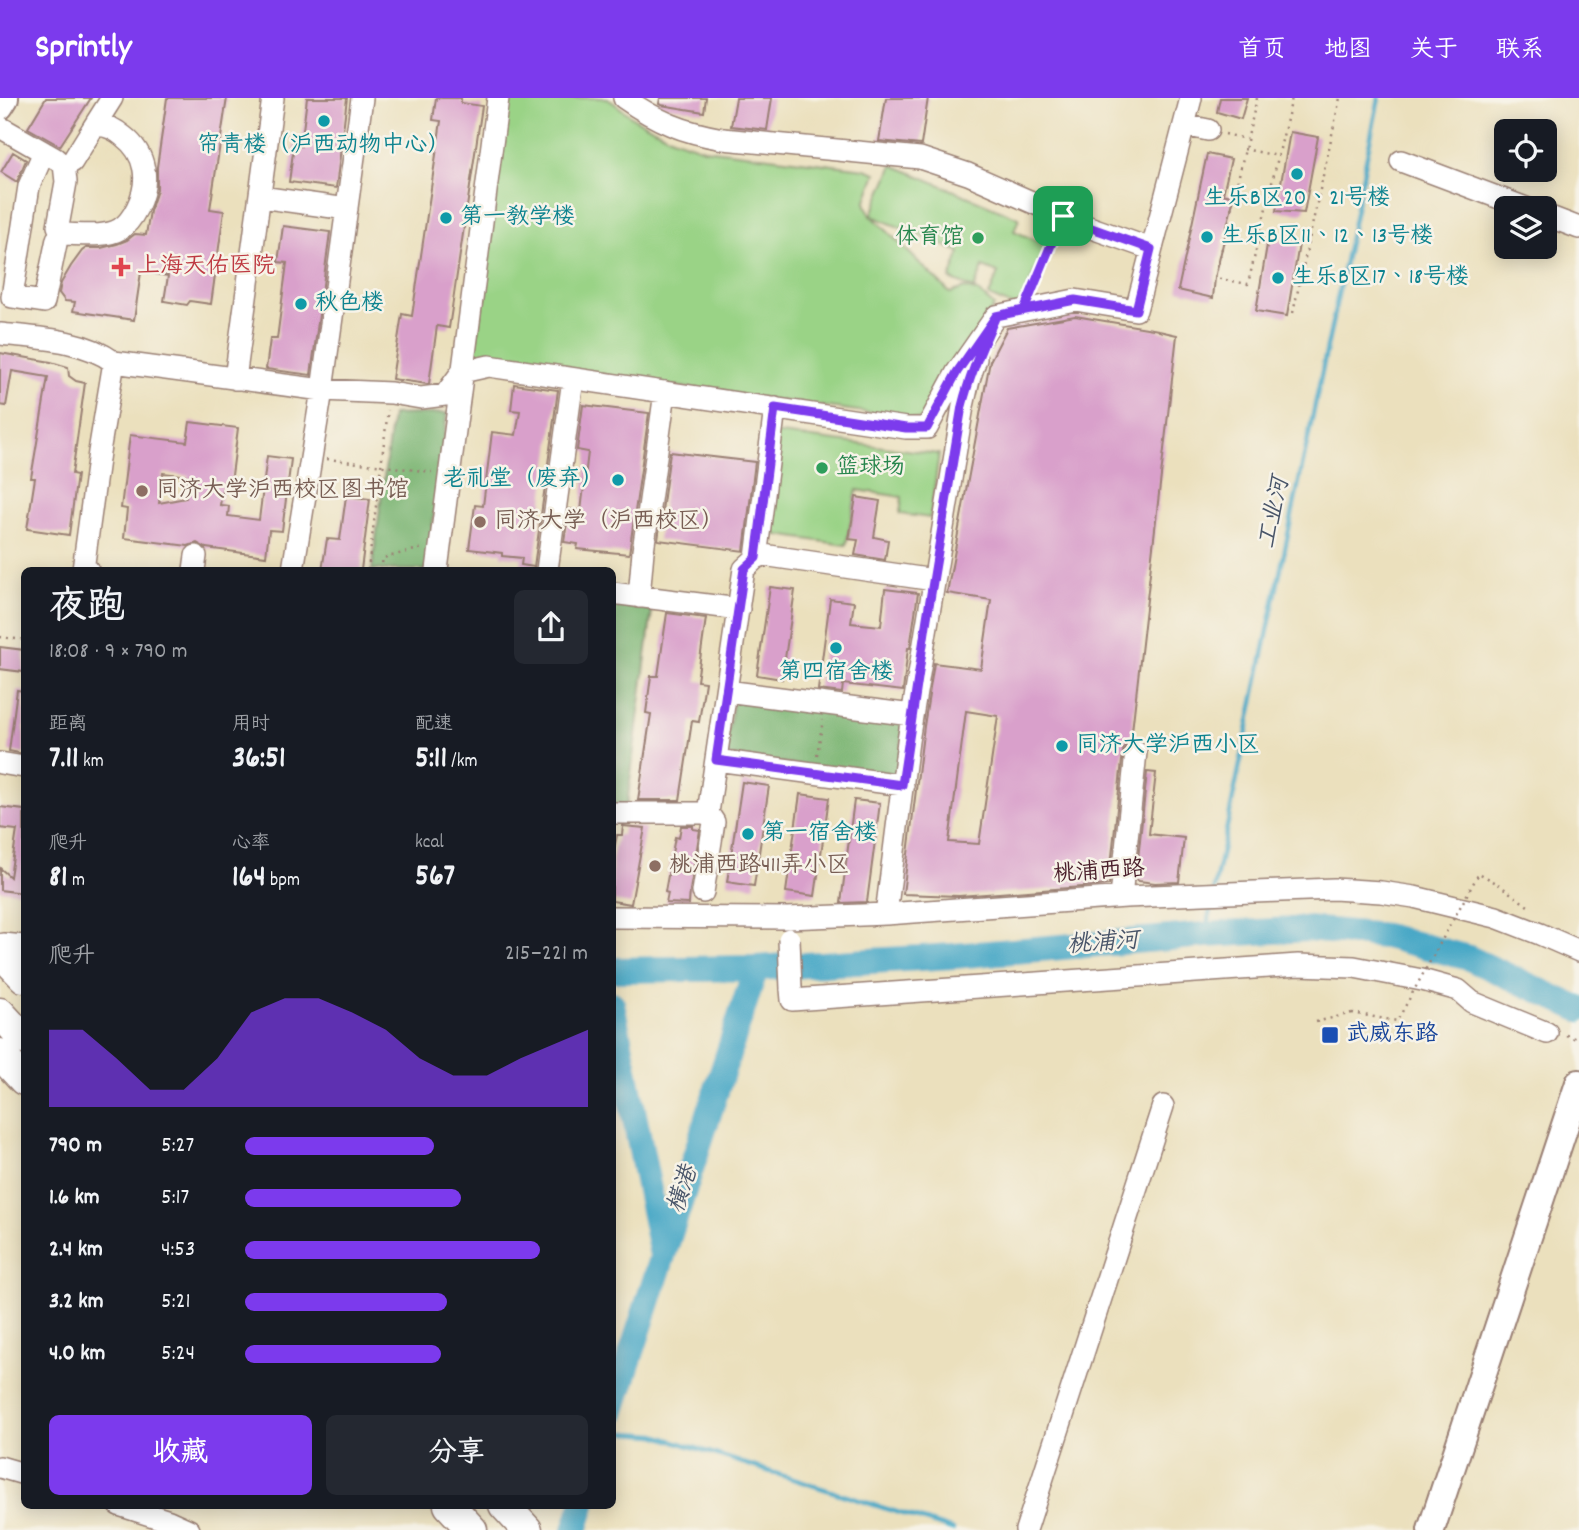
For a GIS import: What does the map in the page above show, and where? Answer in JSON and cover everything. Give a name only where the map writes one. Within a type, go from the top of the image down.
[{"type":"highway","points":[[7,946],[21,972]]},
{"type":"highway","points":[[0,1013],[21,1036]]},
{"type":"highway","points":[[0,1054],[21,1077]]},
{"type":"highway","points":[[508,1509],[527,1530]]},
{"type":"main road","points":[[0,106],[5,98]]},
{"type":"main road","points":[[7,946],[21,964]]},
{"type":"main road","points":[[0,1023],[21,1046]]},
{"type":"main road","points":[[1431,1530],[1579,1083]]},
{"type":"main road","points":[[518,1509],[537,1530]]},
{"type":"street","points":[[0,127],[64,164],[72,162],[112,98]]},
{"type":"street","points":[[235,379],[273,98]]},
{"type":"street","points":[[293,567],[322,390],[362,98]]},
{"type":"street","points":[[437,567],[498,98]]},
{"type":"street","points":[[624,98],[646,113],[695,134],[920,158],[968,174],[1086,226],[1151,249]]},
{"type":"street","points":[[0,334],[47,338],[83,346],[114,362],[322,390],[391,393],[421,398],[445,395],[462,372],[489,366],[906,428],[927,428],[957,372],[996,316],[1075,300],[1136,310],[1191,98]]},
{"type":"street","points":[[44,152],[29,186],[6,296],[44,302],[57,239],[62,234],[111,232],[122,228],[130,220],[144,190],[143,160],[131,142],[112,128],[99,125],[93,128]]},
{"type":"street","points":[[1184,125],[1208,131]]},
{"type":"street","points":[[1401,161],[1494,196]]},
{"type":"street","points":[[62,234],[58,226],[66,182],[64,164]]},
{"type":"street","points":[[260,197],[347,209]]},
{"type":"street","points":[[1557,220],[1579,228]]},
{"type":"street","points":[[886,914],[912,715],[962,406],[968,380],[996,316]]},
{"type":"street","points":[[85,567],[99,452],[114,362]]},
{"type":"street","points":[[547,567],[573,379]]},
{"type":"street","points":[[639,597],[665,392]]},
{"type":"street","points":[[756,558],[775,408]]},
{"type":"street","points":[[703,892],[714,822],[708,813],[744,569],[763,555],[934,580]]},
{"type":"street","points":[[616,594],[738,609]]},
{"type":"street","points":[[726,691],[912,715]]},
{"type":"street","points":[[1121,897],[1136,751]]},
{"type":"street","points":[[716,760],[902,785]]},
{"type":"street","points":[[0,763],[21,766]]},
{"type":"street","points":[[616,813],[708,813]]},
{"type":"street","name":"桃浦西路","points":[[616,917],[788,929],[886,914],[1121,897],[1334,889],[1414,897],[1503,919],[1579,951]]},
{"type":"street","points":[[788,929],[792,1000],[1284,966],[1332,965],[1378,971],[1458,990],[1472,1002],[1547,1033]]},
{"type":"street","points":[[1026,1530],[1163,1107]]},
{"type":"street","points":[[0,1466],[21,1473]]},
{"type":"street","points":[[132,1509],[189,1530]]},
{"type":"path","points":[[1257,98],[1215,278],[1248,284],[1292,98]]},
{"type":"path","points":[[1293,313],[1340,98]]},
{"type":"path","points":[[1208,131],[1247,140]]},
{"type":"path","points":[[1244,149],[1278,156]]},
{"type":"path","points":[[1024,310],[1063,216]]},
{"type":"path","points":[[368,567],[391,393]]},
{"type":"path","points":[[311,457],[449,474]]},
{"type":"path","points":[[382,567],[383,558],[440,544]]},
{"type":"path","points":[[0,637],[21,640]]},
{"type":"path","points":[[815,773],[825,703]]},
{"type":"path","points":[[1316,1022],[1352,1013],[1397,1021],[1479,873],[1528,906]]},
{"type":"green space","points":[[508,98],[607,98],[635,119],[672,138],[704,149],[865,169],[876,173],[865,203],[871,216],[893,165],[1019,218],[1014,231],[1046,245],[1019,309],[989,296],[998,273],[983,267],[974,289],[950,279],[960,252],[872,216],[950,293],[965,288],[978,292],[994,306],[924,420],[474,359]]},
{"type":"green space","points":[[447,413],[427,567],[372,567],[392,415]]},
{"type":"green space","name":"篮球场","points":[[772,433],[939,454],[930,518],[900,514],[902,497],[857,490],[846,545],[757,532]]},
{"type":"green space","points":[[616,605],[652,610],[627,804],[616,804]]},
{"type":"green space","points":[[734,698],[905,720],[897,779],[724,755]]},
{"type":"building","points":[[46,98],[91,98],[60,146],[28,128]]},
{"type":"building","points":[[167,98],[227,98],[210,209],[224,211],[211,304],[190,301],[187,305],[164,301],[168,276],[141,272],[134,320],[73,311],[75,302],[65,301],[59,293],[61,283],[82,251],[86,248],[117,244],[135,234],[146,235],[157,190],[157,167]]},
{"type":"building","name":"帘青楼（沪西动物中心）","points":[[307,98],[347,98],[336,188],[289,182],[294,145],[301,146]]},
{"type":"building","name":"第一教学楼","points":[[436,98],[461,98],[461,103],[482,106],[449,328],[437,326],[427,384],[392,379],[402,314],[412,316],[441,121],[433,120]]},
{"type":"building","points":[[660,98],[706,98],[704,112],[661,105]]},
{"type":"building","points":[[736,98],[772,98],[767,130],[731,126]]},
{"type":"building","points":[[886,98],[928,98],[921,145],[879,141]]},
{"type":"building","points":[[1220,98],[1247,98],[1241,119],[1217,112]]},
{"type":"building","name":"生乐B区20、21号楼","points":[[1290,132],[1318,137],[1304,213],[1276,211]]},
{"type":"building","points":[[13,152],[26,160],[17,182],[1,172]]},
{"type":"building","name":"生乐B区11、12、13号楼","points":[[1207,154],[1231,159],[1223,194],[1234,197],[1215,278],[1213,298],[1178,290]]},
{"type":"building","name":"秋色楼","points":[[283,226],[330,232],[311,375],[266,369],[270,339],[277,339],[287,263],[278,262]]},
{"type":"building","name":"生乐B区17、18号楼","points":[[1268,239],[1299,244],[1287,316],[1256,311]]},
{"type":"building","name":"同济大学沪西小区","points":[[1075,316],[1177,335],[1131,740],[1123,751],[1109,885],[959,896],[903,894],[934,663],[981,669],[991,600],[947,593],[990,361],[1007,328]],"holes":[[[966,711],[998,716],[979,844],[949,842]]]},
{"type":"building","points":[[0,353],[68,367],[69,376],[85,383],[72,474],[77,475],[69,535],[27,529],[35,478],[31,478],[48,377],[12,371],[6,406],[0,405]]},
{"type":"building","points":[[514,384],[558,390],[534,567],[521,565],[522,558],[469,549],[475,505],[483,506],[492,432],[516,435],[520,411],[511,410]]},
{"type":"building","name":"老礼堂（废弃）","points":[[583,405],[649,413],[629,554],[577,549],[578,544],[564,542],[569,509],[581,511],[588,452],[577,450]]},
{"type":"building","name":"同济大学沪西校区图书馆","points":[[190,422],[238,428],[231,483],[224,482],[220,505],[229,506],[228,516],[259,520],[267,456],[291,459],[282,531],[269,530],[266,556],[206,548],[197,543],[188,546],[124,538],[127,509],[121,508],[130,435],[187,442]],"holes":[[[163,473],[188,476],[186,498],[159,503]]]},
{"type":"building","points":[[670,452],[755,462],[744,551],[658,540]]},
{"type":"building","points":[[346,496],[370,499],[361,567],[322,567],[327,539],[340,540]]},
{"type":"building","points":[[856,497],[880,501],[874,537],[888,540],[885,560],[855,555],[858,540],[849,539]]},
{"type":"building","points":[[770,587],[795,590],[782,679],[757,675]]},
{"type":"building","points":[[885,589],[918,593],[903,691],[843,684],[842,693],[818,690],[830,599],[854,602],[851,623],[881,626]]},
{"type":"building","points":[[667,613],[706,618],[697,681],[705,682],[699,722],[692,721],[680,800],[638,800],[651,714],[646,713],[651,676],[658,676]]},
{"type":"building","points":[[0,647],[21,650],[21,672],[0,669]]},
{"type":"building","points":[[17,690],[21,691],[21,753],[9,751]]},
{"type":"building","points":[[1147,772],[1156,773],[1149,834],[1184,838],[1179,882],[1155,883],[1136,879]]},
{"type":"building","name":"第一宿舍楼","points":[[742,782],[769,786],[754,886],[727,882]]},
{"type":"building","points":[[800,794],[829,798],[815,896],[786,892]]},
{"type":"building","points":[[854,800],[880,803],[867,902],[841,903]]},
{"type":"building","points":[[0,807],[21,810],[21,893],[0,890],[0,868],[10,877],[17,830],[0,828]]},
{"type":"building","points":[[623,826],[645,828],[631,904],[616,902],[616,840],[617,835],[622,835]]},
{"type":"building","points":[[681,826],[693,826],[693,829],[700,830],[689,904],[666,903],[668,893],[665,892],[675,837],[679,838]]},
{"type":"waterway","name":"工业河","points":[[1214,889],[1379,98]]},
{"type":"waterway","name":"工业河","points":[[1205,935],[1212,901]]},
{"type":"waterway","name":"桃浦河","points":[[616,970],[756,968],[1307,929],[1385,936],[1469,958],[1579,1009]]},
{"type":"waterway","name":"横港","points":[[616,1401],[756,968]]},
{"type":"waterway","points":[[616,1024],[662,1255]]},
{"type":"waterway","points":[[616,1432],[655,1435],[953,1530]]},
{"type":"waterway","name":"横港","points":[[575,1530],[582,1509]]},
{"type":"place","name":"帘青楼（沪西动物中心）","points":[[324,121]]},
{"type":"place","name":"生乐B区20、21号楼","points":[[1297,174]]},
{"type":"place","name":"第一教学楼","points":[[446,218]]},
{"type":"place","name":"生乐B区11、12、13号楼","points":[[1207,237]]},
{"type":"place","name":"体育馆","points":[[978,238]]},
{"type":"place","name":"上海天佑医院","points":[[121,267]]},
{"type":"place","name":"生乐B区17、18号楼","points":[[1278,278]]},
{"type":"place","name":"秋色楼","points":[[301,304]]},
{"type":"place","name":"篮球场","points":[[822,468]]},
{"type":"place","name":"老礼堂（废弃）","points":[[618,480]]},
{"type":"place","name":"同济大学沪西校区图书馆","points":[[142,491]]},
{"type":"place","name":"同济大学（沪西校区）","points":[[480,522]]},
{"type":"place","name":"第四宿舍楼","points":[[836,648]]},
{"type":"place","name":"同济大学沪西小区","points":[[1062,746]]},
{"type":"place","name":"第一宿舍楼","points":[[748,834]]},
{"type":"place","name":"桃浦西路411弄小区","points":[[655,866]]},
{"type":"place","name":"武威东路","points":[[1330,1035]]},
{"type":"route","points":[[1063,216],[1024,310],[996,316],[957,372],[927,428],[906,428],[775,408],[756,558],[744,569],[716,760],[902,785],[962,406],[968,380],[996,316],[1075,300],[1136,310],[1151,249],[1063,216]]}]
